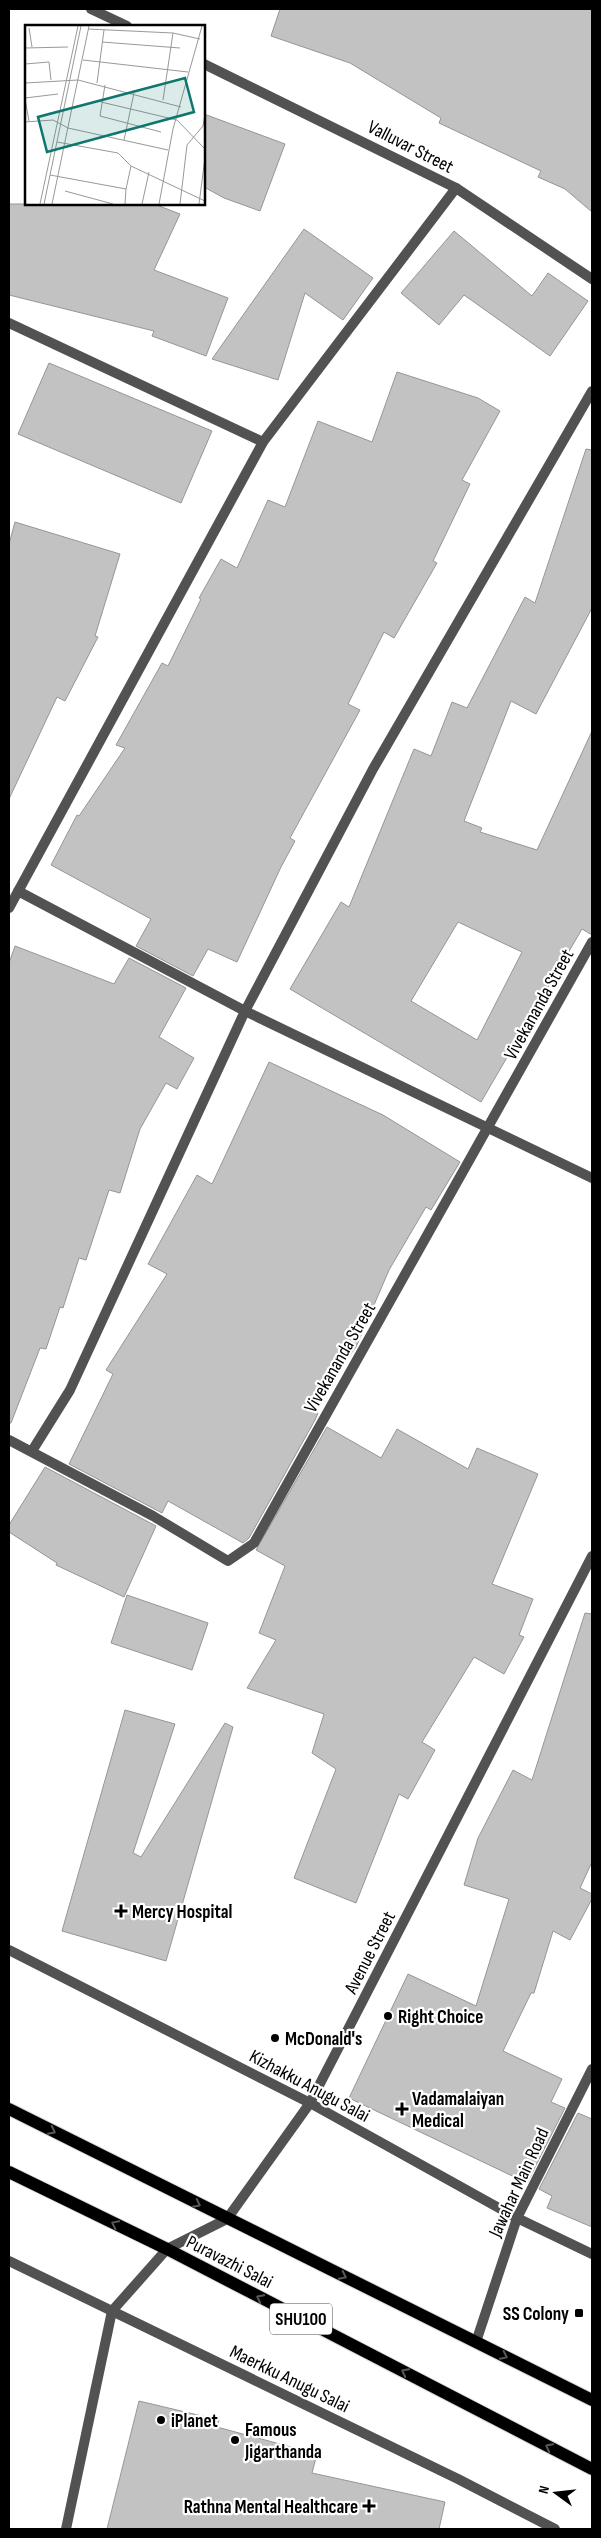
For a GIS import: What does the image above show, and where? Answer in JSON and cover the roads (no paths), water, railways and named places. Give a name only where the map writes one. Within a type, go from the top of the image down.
[{"type":"main road","name":"Puravazhi Salai","points":[[9,2109],[592,2400]]},
{"type":"main road","name":"Puravazhi Salai","points":[[9,2172],[166,2249],[592,2469]]},
{"type":"street","points":[[90,9],[125,25]]},
{"type":"street","name":"Valluvar Street","points":[[205,64],[456,188],[592,279]]},
{"type":"street","points":[[9,908],[263,442],[456,188]]},
{"type":"street","points":[[9,323],[263,442]]},
{"type":"street","points":[[32,1451],[70,1390],[245,1011],[373,769],[592,391]]},
{"type":"street","points":[[18,892],[245,1011],[592,1178]]},
{"type":"street","name":"Vivekananda Street","points":[[9,1440],[153,1516],[228,1561],[254,1543],[592,942]]},
{"type":"street","name":"Avenue Street","points":[[112,2311],[166,2249],[228,2219],[310,2103],[592,1556]]},
{"type":"street","name":"Kizhakku Anugu Salai","points":[[9,1950],[310,2103],[517,2218],[592,2254]]},
{"type":"street","name":"Jawahar Main Road","points":[[476,2342],[517,2218],[592,2069]]},
{"type":"street","name":"Maerkku Anugu Salai","points":[[9,2261],[458,2479],[555,2529]]},
{"type":"street","points":[[66,2529],[112,2311]]},
{"type":"place","name":"Mercy Hospital","points":[[121,1911]]},
{"type":"place","name":"Right Choice","points":[[388,2016]]},
{"type":"place","name":"McDonald's","points":[[275,2038]]},
{"type":"place","name":"Vadamalaiyan Medical","points":[[402,2109]]},
{"type":"place","name":"SS Colony","points":[[579,2313]]},
{"type":"place","name":"iPlanet","points":[[161,2420]]},
{"type":"place","name":"Famous Jigarthanda","points":[[235,2440]]},
{"type":"place","name":"Rathna Mental Healthcare","points":[[369,2506]]}]
